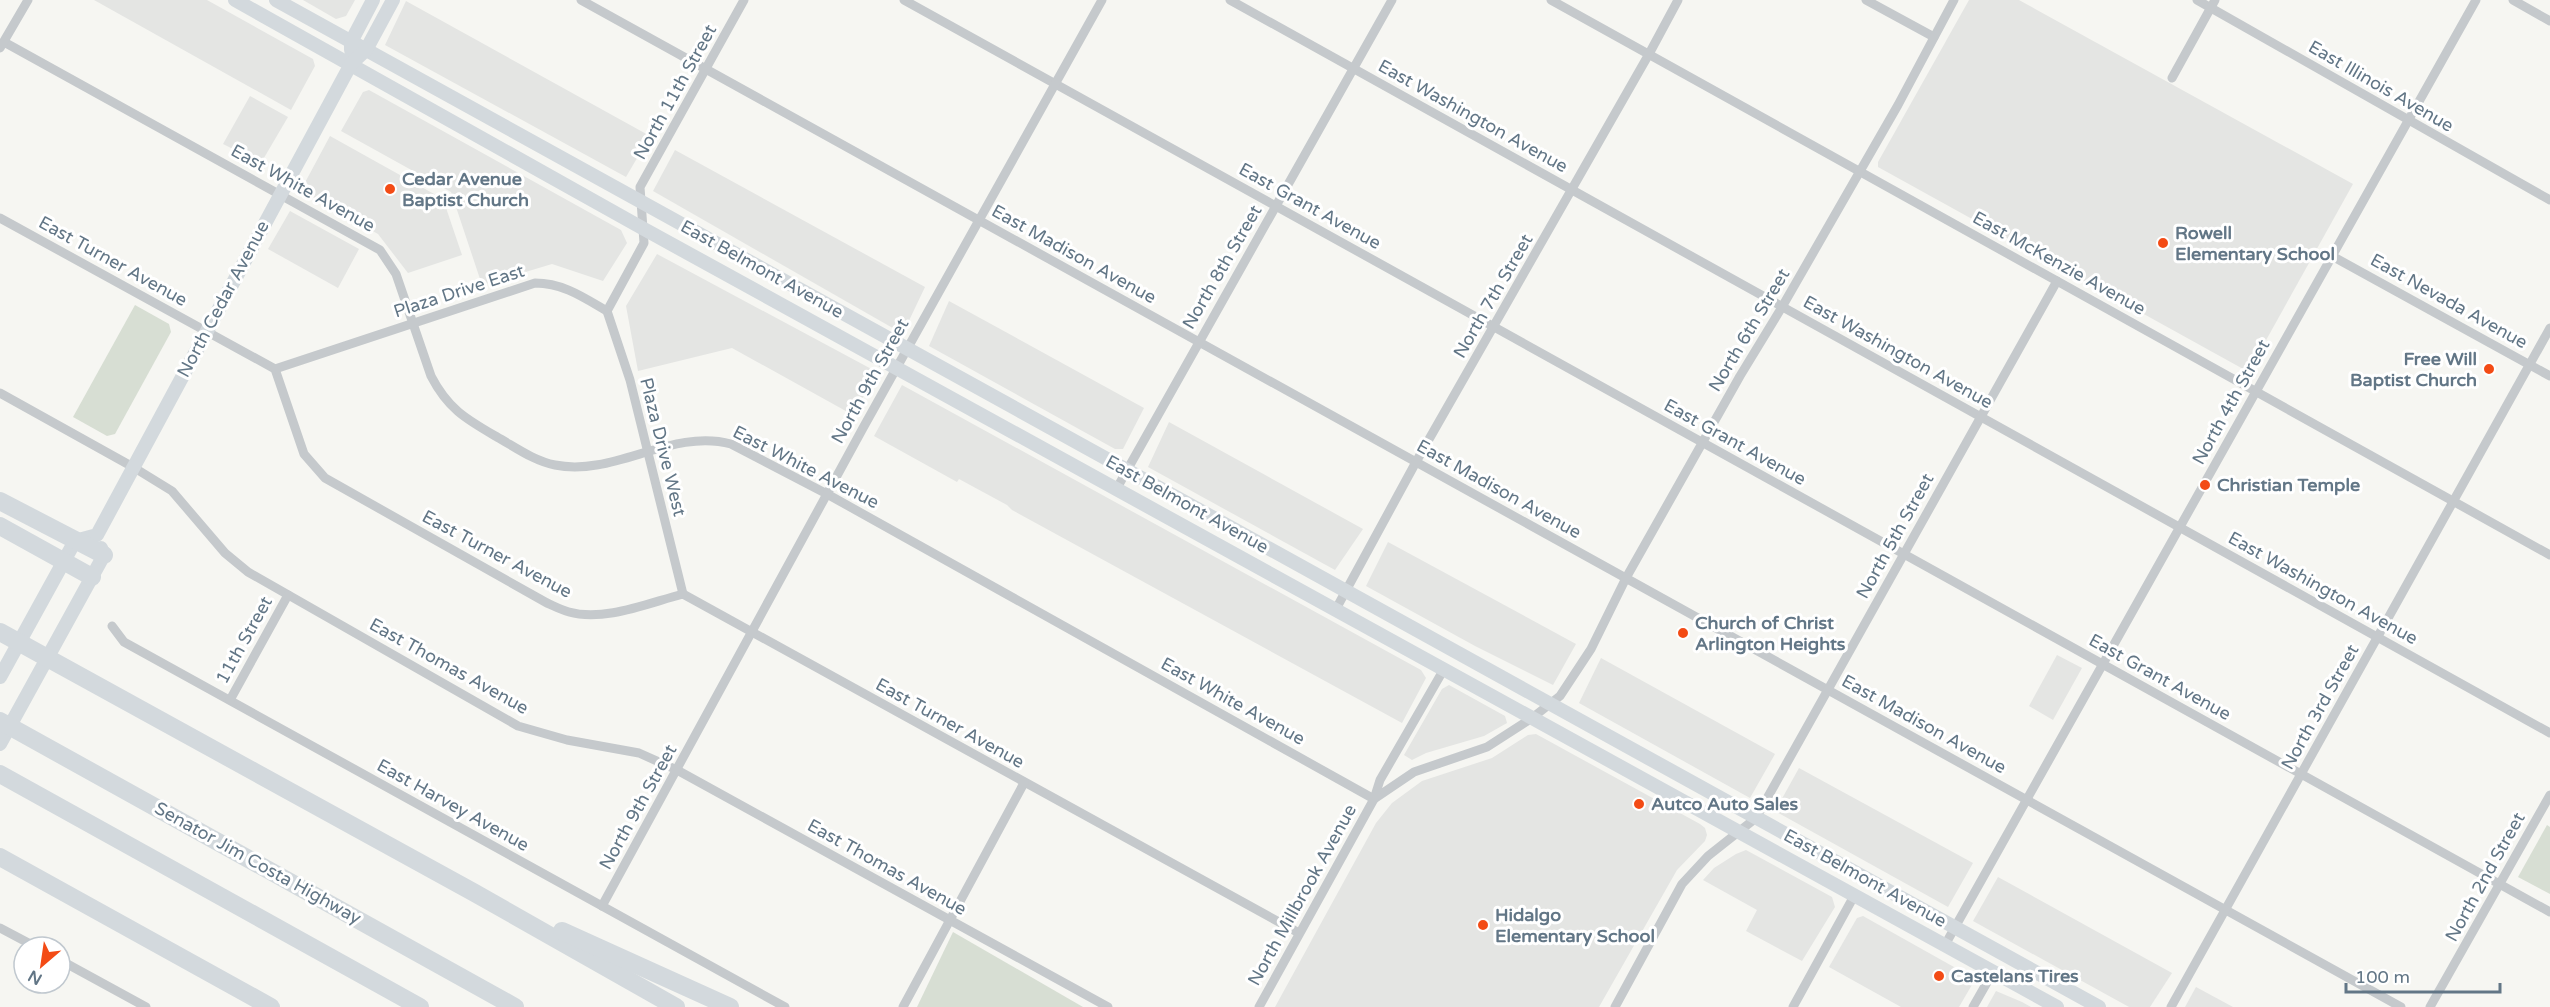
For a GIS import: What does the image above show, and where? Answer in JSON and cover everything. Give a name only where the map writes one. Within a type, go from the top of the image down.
[{"type":"highway","points":[[0,501],[104,555]]},
{"type":"highway","points":[[0,526],[92,577]]},
{"type":"highway","points":[[0,632],[473,892],[676,1007]]},
{"type":"highway","name":"Senator Jim Costa Highway","points":[[0,719],[516,1007]]},
{"type":"highway","points":[[2,776],[420,1007]]},
{"type":"highway","points":[[0,857],[270,1007]]},
{"type":"highway","points":[[473,892],[730,1007]]},
{"type":"highway","points":[[280,930],[404,1007]]},
{"type":"highway","points":[[487,990],[520,1007]]},
{"type":"main road","name":"East Belmont Avenue","points":[[235,0],[644,229],[2057,1007]]},
{"type":"main road","name":"East Belmont Avenue","points":[[276,0],[2093,1004]]},
{"type":"main road","name":"North Cedar Avenue","points":[[351,64],[351,42],[373,0]]},
{"type":"main road","name":"North Cedar Avenue","points":[[97,535],[351,64],[366,50],[393,0]]},
{"type":"main road","points":[[0,677],[75,541],[97,535],[104,555],[0,744]]},
{"type":"main road","points":[[1993,972],[1997,967],[2010,969],[2046,988],[2093,1004]]},
{"type":"street","points":[[2,45],[27,0]]},
{"type":"street","name":"East Madison Avenue","points":[[581,0],[2401,1007]]},
{"type":"street","name":"North 11th Street","points":[[642,201],[640,188],[744,0]]},
{"type":"street","name":"East Grant Avenue","points":[[904,0],[2550,912]]},
{"type":"street","name":"North 9th Street","points":[[602,906],[908,350],[939,288],[980,221],[1102,0]]},
{"type":"street","name":"East Washington Avenue","points":[[1230,0],[2550,733]]},
{"type":"street","name":"North 8th Street","points":[[1117,488],[1392,0]]},
{"type":"street","name":"East McKenzie Avenue","points":[[1551,0],[2550,555]]},
{"type":"street","name":"North 7th Street","points":[[1336,609],[1416,462],[1573,190],[1677,0]]},
{"type":"street","points":[[1866,0],[1934,37]]},
{"type":"street","name":"North 6th Street","points":[[1551,704],[1560,696],[1591,649],[1626,578],[1740,376],[1860,172],[1954,0]]},
{"type":"street","name":"East Illinois Avenue","points":[[2197,0],[2213,4],[2550,200]]},
{"type":"street","name":"North 4th Street","points":[[1946,945],[2476,0]]},
{"type":"street","points":[[2513,0],[2550,21]]},
{"type":"street","points":[[2172,78],[2213,4]]},
{"type":"street","name":"East White Avenue","points":[[2,45],[380,250],[396,274],[414,322],[430,376],[450,406],[464,417],[536,459],[553,465],[588,466],[684,442],[717,440],[745,450],[1374,799]]},
{"type":"street","points":[[607,311],[644,243],[642,201]]},
{"type":"street","name":"East Turner Avenue","points":[[0,218],[275,369],[304,454],[325,478],[547,603],[569,612],[588,615],[606,613],[683,594],[1299,933]]},
{"type":"street","name":"East Nevada Avenue","points":[[2332,256],[2550,376]]},
{"type":"street","name":"North 5th Street","points":[[1615,1007],[1682,884],[1708,856],[1756,818],[2057,281]]},
{"type":"street","name":"Plaza Drive East","points":[[275,369],[535,283],[551,283],[566,288],[607,311]]},
{"type":"street","name":"Plaza Drive West","points":[[607,311],[630,380],[683,594]]},
{"type":"street","name":"North 3rd Street","points":[[2171,1007],[2550,328]]},
{"type":"street","name":"East Thomas Avenue","points":[[0,393],[172,491],[225,553],[240,566],[518,726],[567,740],[639,753],[677,770],[1108,1007]]},
{"type":"street","name":"11th Street","points":[[230,700],[288,595]]},
{"type":"street","name":"East Harvey Avenue","points":[[112,626],[124,642],[785,1007]]},
{"type":"street","name":"North Millbrook Avenue","points":[[1259,1007],[1374,799],[1380,780],[1444,669]]},
{"type":"street","name":"North Millbrook Avenue","points":[[1374,799],[1414,772],[1486,747],[1551,704]]},
{"type":"street","points":[[903,1007],[1024,783]]},
{"type":"street","name":"North 2nd Street","points":[[2430,1007],[2550,795]]},
{"type":"street","points":[[1793,1007],[1854,896]]},
{"type":"street","points":[[72,967],[146,1007]]},
{"type":"street","points":[[1973,1007],[1993,972]]},
{"type":"shaded area","points":[[94,0],[207,0],[313,59],[315,66],[291,110]]},
{"type":"shaded area","points":[[303,0],[355,0],[346,16],[336,19]]},
{"type":"shaded area","points":[[1969,0],[2019,0],[2353,184],[2250,369],[2245,370],[1878,167],[1878,162]]},
{"type":"shaded area","points":[[406,1],[650,136],[626,177],[385,45]]},
{"type":"shaded area","points":[[369,90],[621,230],[627,243],[603,281],[552,264],[482,285],[451,192],[341,131],[363,92]]},
{"type":"shaded area","points":[[250,96],[288,117],[261,163],[223,144]]},
{"type":"shaded area","points":[[330,136],[443,199],[462,255],[408,273],[378,234],[301,190]]},
{"type":"shaded area","points":[[675,150],[925,287],[905,329],[898,331],[653,191]]},
{"type":"shaded area","points":[[290,211],[359,249],[338,288],[268,249]]},
{"type":"shaded area","points":[[657,254],[877,372],[853,415],[732,348],[638,371],[626,306]]},
{"type":"shaded area","points":[[949,301],[1144,408],[1123,449],[1115,449],[929,346]]},
{"type":"shaded area","points":[[135,305],[169,324],[171,332],[115,434],[107,436],[73,417]]},
{"type":"shaded area","points":[[902,385],[1421,670],[1426,678],[1402,723],[1012,510],[1007,505],[959,479],[957,482],[874,436]]},
{"type":"shaded area","points":[[1169,422],[1363,529],[1335,570],[1148,467]]},
{"type":"shaded area","points":[[1388,542],[1576,644],[1553,685],[1475,646],[1366,586]]},
{"type":"shaded area","points":[[2057,655],[2082,668],[2053,720],[2029,706]]},
{"type":"shaded area","points":[[1601,658],[1775,754],[1750,798],[1579,703]]},
{"type":"shaded area","points":[[1449,685],[1505,716],[1507,723],[1484,736],[1426,753],[1412,760],[1404,755],[1442,689]]},
{"type":"shaded area","name":"Hidalgo Elementary School","points":[[1536,734],[1700,824],[1705,828],[1707,835],[1705,841],[1677,870],[1599,1007],[1275,1007],[1376,823],[1392,803],[1422,781],[1492,758],[1528,735]]},
{"type":"shaded area","points":[[1799,768],[1973,863],[1948,907],[1775,811]]},
{"type":"shaded area","points":[[2547,825],[2550,827],[2550,894],[2518,877]]},
{"type":"shaded area","points":[[1746,850],[1832,897],[1835,907],[1802,961],[1746,931],[1757,910],[1703,880],[1714,868]]},
{"type":"shaded area","points":[[1998,877],[2172,973],[2150,1007],[2129,1007],[1973,921]]},
{"type":"shaded area","points":[[1863,916],[1970,976],[1973,983],[1959,1007],[1901,1007],[1829,967],[1857,918]]},
{"type":"shaded area","points":[[953,932],[1083,1007],[917,1007]]},
{"type":"shaded area","points":[[2196,987],[2233,1007],[2185,1007]]},
{"type":"shaded area","points":[[1996,991],[2022,1002],[2031,1007],[1987,1007]]},
{"type":"place","name":"Cedar Avenue Baptist Church","points":[[390,189]]},
{"type":"place","name":"Rowell Elementary School","points":[[2163,243]]},
{"type":"place","name":"Free Will Baptist Church","points":[[2489,369]]},
{"type":"place","name":"Christian Temple","points":[[2205,485]]},
{"type":"place","name":"Church of Christ Arlington Heights","points":[[1683,633]]},
{"type":"place","name":"Autco Auto Sales","points":[[1639,804]]},
{"type":"place","name":"Hidalgo Elementary School","points":[[1483,925]]},
{"type":"place","name":"Castelans Tires","points":[[1939,976]]}]
